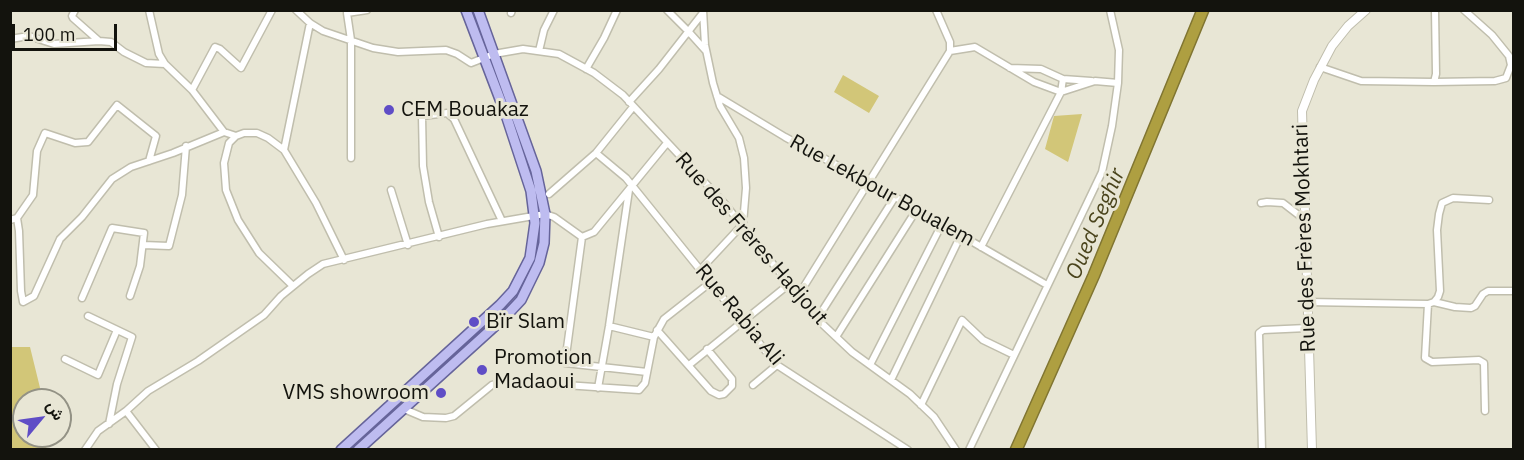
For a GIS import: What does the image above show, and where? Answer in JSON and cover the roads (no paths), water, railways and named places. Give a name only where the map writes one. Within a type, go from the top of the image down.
[{"type":"main road","points":[[358,450],[521,300],[539,263],[544,243],[545,214],[536,171],[489,56],[466,10]]},
{"type":"main road","points":[[341,450],[513,291],[530,258],[534,215],[531,191],[489,56],[478,10]]},
{"type":"street","points":[[75,10],[73,18],[99,41]]},
{"type":"street","points":[[148,10],[159,54],[165,64],[192,90],[224,132],[236,136]]},
{"type":"street","points":[[192,90],[215,47],[241,68],[272,10]]},
{"type":"street","name":"Rue des Frères Hadjout","points":[[296,10],[323,31],[373,48],[398,52],[446,50],[471,63],[489,56],[523,49],[559,54],[586,69],[623,95],[743,224],[788,285],[817,319],[852,352],[891,380],[934,417],[956,450]]},
{"type":"street","points":[[351,158],[351,40],[347,13],[367,10]]},
{"type":"street","points":[[538,51],[544,30],[554,10]]},
{"type":"street","points":[[586,69],[604,39],[617,10]]},
{"type":"street","points":[[667,10],[706,52]]},
{"type":"street","points":[[798,296],[950,51],[950,42],[936,10]]},
{"type":"street","points":[[969,450],[1102,172],[1118,83],[1119,50],[1110,10]]},
{"type":"street","name":"Rue des Frères Mokhtari","points":[[1312,450],[1302,111],[1320,67],[1332,46],[1348,26],[1366,10]]},
{"type":"street","points":[[1434,82],[1436,10]]},
{"type":"street","points":[[1320,67],[1361,81],[1495,81],[1506,78],[1511,65],[1509,56],[1492,35],[1464,10]]},
{"type":"street","points":[[549,194],[596,153],[702,12]]},
{"type":"street","points":[[701,269],[743,224],[746,188],[744,158],[739,138],[720,106],[706,52],[702,12]]},
{"type":"street","points":[[284,150],[310,23]]},
{"type":"street","points":[[10,39],[29,36],[54,45],[111,42],[124,52],[146,63],[165,64]]},
{"type":"street","points":[[950,51],[975,47],[1034,82],[1062,85],[1095,81],[1118,83]]},
{"type":"street","points":[[1009,68],[1041,69],[1056,76],[1062,85]]},
{"type":"street","points":[[1062,85],[1095,81]]},
{"type":"street","points":[[981,247],[1062,85]]},
{"type":"street","name":"Rue Lekbour Boualem","points":[[717,96],[1047,285]]},
{"type":"street","points":[[149,161],[156,136],[117,105],[88,142],[75,143],[45,134],[37,151],[33,195],[14,219],[19,231],[23,302],[34,296],[60,239],[82,217],[112,179],[131,167],[149,161],[173,153],[224,132]]},
{"type":"street","points":[[439,237],[429,202],[423,166],[422,116],[447,113],[454,119],[502,221]]},
{"type":"street","points":[[293,286],[260,253],[238,220],[226,190],[224,163],[230,143],[236,136],[244,133],[257,133],[284,150],[316,203],[344,260]]},
{"type":"street","points":[[582,237],[594,232],[667,143]]},
{"type":"street","points":[[143,245],[169,246],[182,195],[186,146]]},
{"type":"street","name":"Rue Rabia Ali","points":[[596,153],[630,186],[701,269],[777,365],[908,450]]},
{"type":"street","points":[[598,388],[630,186]]},
{"type":"street","points":[[391,190],[408,245]]},
{"type":"street","points":[[817,319],[895,197]]},
{"type":"street","points":[[1485,411],[1484,363],[1479,360],[1432,362],[1425,358],[1431,303],[1438,297],[1440,291],[1437,230],[1438,214],[1442,203],[1454,198],[1489,200]]},
{"type":"street","points":[[1261,203],[1283,203],[1305,220]]},
{"type":"street","points":[[836,337],[917,209]]},
{"type":"street","points":[[85,450],[98,431],[126,411],[148,391],[198,361],[264,315],[293,286],[323,264],[534,215],[545,214],[554,217],[582,237]]},
{"type":"street","points":[[870,365],[942,224]]},
{"type":"street","points":[[82,297],[112,228],[144,233],[140,266],[129,296]]},
{"type":"street","points":[[891,380],[961,235]]},
{"type":"street","points":[[582,237],[565,363],[602,365],[647,372]]},
{"type":"street","points":[[404,409],[423,417],[454,416],[492,385],[506,381],[639,390],[644,385],[656,333],[671,311],[711,282]]},
{"type":"street","points":[[689,365],[788,285]]},
{"type":"street","points":[[1307,302],[1431,303],[1471,308],[1488,291],[1514,291]]},
{"type":"street","points":[[88,316],[132,338],[117,384],[108,424]]},
{"type":"street","points":[[921,405],[962,320],[983,340],[1014,355]]},
{"type":"street","points":[[609,326],[656,333],[689,365],[711,392],[719,395],[727,392],[733,384],[732,379],[707,349]]},
{"type":"street","points":[[1262,450],[1259,333],[1263,330],[1307,328]]},
{"type":"street","points":[[65,359],[98,375],[117,330]]},
{"type":"street","points":[[753,385],[777,365]]},
{"type":"street","points":[[126,411],[156,450]]},
{"type":"place","name":"CEM Bouakaz","points":[[389,110]]},
{"type":"place","name":"Bïr Slam","points":[[474,322]]},
{"type":"place","name":"Promotion Madaoui","points":[[482,370]]},
{"type":"place","name":"VMS showroom","points":[[441,393]]},
{"type":"water label","name":"Oued Seghir","points":[[1096,224]]}]
